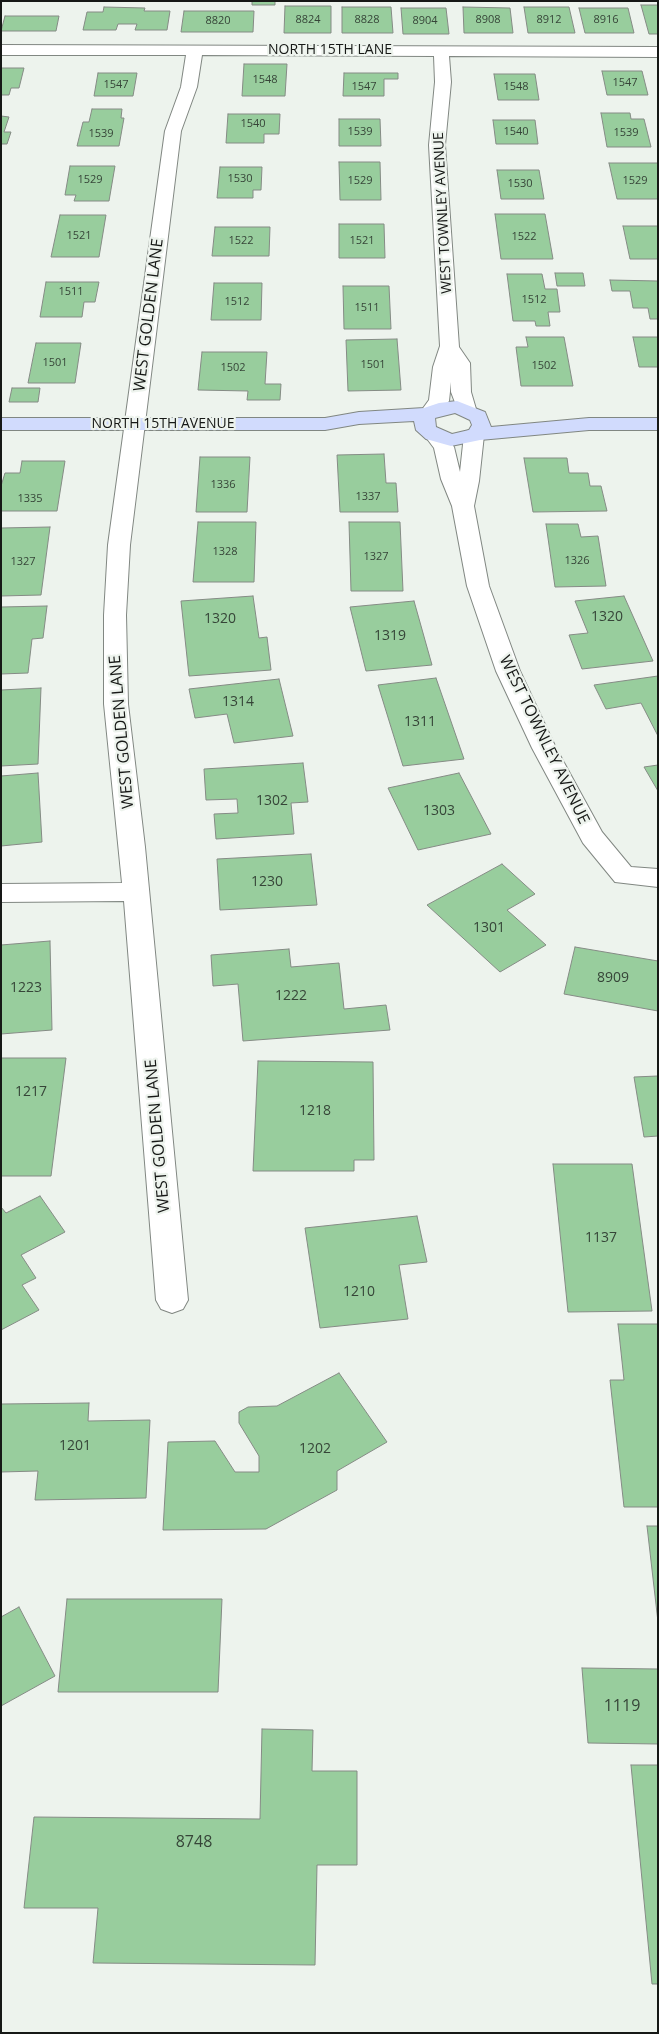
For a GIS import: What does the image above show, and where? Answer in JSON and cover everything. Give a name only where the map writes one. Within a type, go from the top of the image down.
[{"type":"street","name":"NORTH 15TH LANE","points":[[1,50],[658,52]]},
{"type":"street","name":"WEST GOLDEN LANE","points":[[172,1300],[136,892],[116,704],[115,615],[119,545],[173,131],[189,87],[195,50]]},
{"type":"street","name":"WEST TOWNLEY AVENUE","points":[[429,413],[439,401],[443,366],[450,346],[437,145],[443,82],[441,50]]},
{"type":"street","name":"WEST TOWNLEY AVENUE","points":[[450,346],[460,363],[460,392],[470,411]]},
{"type":"street","name":"NORTH 15TH AVENUE","points":[[324,424],[359,418],[429,413],[448,407],[589,424]]},
{"type":"street","points":[[470,411],[481,420],[480,430],[475,434]]},
{"type":"street","points":[[429,413],[424,424],[426,430],[434,436]]},
{"type":"street","name":"NORTH 15TH AVENUE","points":[[1,424],[324,424],[434,436],[451,440],[475,434],[589,424],[658,424]]},
{"type":"street","name":"WEST TOWNLEY AVENUE","points":[[463,506],[469,481],[475,434]]},
{"type":"street","name":"WEST TOWNLEY AVENUE","points":[[434,436],[444,447],[450,479],[463,506],[478,586],[508,671],[544,748],[592,837],[624,876],[658,878]]},
{"type":"street","points":[[1,893],[136,892]]},
{"type":"building","points":[[252,1],[275,1],[275,5],[252,5]]},
{"type":"building","points":[[641,5],[658,5],[658,34],[649,34]]},
{"type":"building","points":[[285,6],[331,6],[331,33],[284,33]]},
{"type":"building","points":[[104,7],[145,8],[144,11],[170,11],[167,30],[135,30],[137,24],[118,24],[116,30],[83,30],[87,12],[103,12]]},
{"type":"building","points":[[342,7],[391,7],[393,33],[342,33]]},
{"type":"building","points":[[463,7],[510,8],[513,33],[464,33]]},
{"type":"building","points":[[524,7],[569,7],[575,33],[528,33]]},
{"type":"building","points":[[401,8],[446,8],[449,34],[403,34]]},
{"type":"building","points":[[579,8],[628,8],[634,33],[585,33]]},
{"type":"building","points":[[184,11],[254,11],[253,32],[181,32]]},
{"type":"building","points":[[5,16],[59,16],[56,31],[1,31]]},
{"type":"building","points":[[244,64],[287,64],[285,96],[242,96]]},
{"type":"building","points":[[1,68],[24,68],[19,88],[11,88],[9,95],[1,95]]},
{"type":"building","points":[[602,71],[642,71],[648,95],[607,95]]},
{"type":"building","points":[[98,73],[137,73],[133,96],[94,96]]},
{"type":"building","points":[[344,73],[398,73],[398,79],[384,79],[384,96],[343,96]]},
{"type":"building","points":[[494,74],[535,74],[539,100],[498,100]]},
{"type":"building","points":[[92,109],[122,109],[121,118],[124,118],[119,146],[77,146],[83,122],[89,122]]},
{"type":"building","points":[[601,113],[630,113],[631,119],[644,119],[651,147],[607,147]]},
{"type":"building","points":[[228,114],[280,114],[279,134],[264,134],[264,143],[226,143]]},
{"type":"building","points":[[1,116],[9,117],[4,132],[11,132],[7,144],[1,144]]},
{"type":"building","points":[[339,119],[380,119],[381,146],[339,146]]},
{"type":"building","points":[[493,120],[535,120],[538,144],[496,144]]},
{"type":"building","points":[[339,162],[380,162],[381,200],[340,200]]},
{"type":"building","points":[[609,163],[658,163],[658,199],[617,199]]},
{"type":"building","points":[[70,166],[115,166],[109,201],[74,201],[76,195],[65,195]]},
{"type":"building","points":[[220,167],[262,167],[261,190],[253,190],[253,198],[217,198]]},
{"type":"building","points":[[497,170],[539,170],[544,199],[501,199]]},
{"type":"building","points":[[495,214],[545,214],[553,259],[501,259]]},
{"type":"building","points":[[60,215],[106,215],[99,257],[51,257]]},
{"type":"building","points":[[339,224],[384,224],[385,258],[339,258]]},
{"type":"building","points":[[623,226],[658,226],[658,259],[630,259]]},
{"type":"building","points":[[215,227],[270,227],[269,256],[212,256]]},
{"type":"building","points":[[555,273],[583,273],[585,286],[557,286]]},
{"type":"building","points":[[507,274],[542,274],[545,289],[557,289],[560,312],[548,312],[550,326],[536,326],[535,321],[513,321]]},
{"type":"building","points":[[610,280],[658,281],[658,319],[650,319],[648,308],[633,308],[630,291],[612,291]]},
{"type":"building","points":[[46,282],[99,282],[95,302],[84,302],[82,317],[40,317]]},
{"type":"building","points":[[214,283],[262,283],[261,320],[211,320]]},
{"type":"building","points":[[343,286],[389,286],[391,329],[344,329]]},
{"type":"building","points":[[526,337],[564,337],[573,386],[521,386],[516,347],[528,347]]},
{"type":"building","points":[[633,337],[658,337],[658,367],[639,367]]},
{"type":"building","points":[[397,339],[401,390],[348,391],[346,340]]},
{"type":"building","points":[[36,343],[81,343],[75,383],[28,383]]},
{"type":"building","points":[[202,352],[267,352],[265,384],[281,384],[280,400],[247,400],[248,391],[198,390]]},
{"type":"building","points":[[12,388],[40,388],[38,402],[9,402]]},
{"type":"building","points":[[384,454],[386,483],[396,483],[398,512],[340,512],[337,455]]},
{"type":"building","points":[[200,457],[250,457],[247,512],[196,512]]},
{"type":"building","points":[[524,458],[567,458],[569,473],[588,473],[590,486],[601,486],[607,511],[533,512]]},
{"type":"building","points":[[22,461],[65,461],[57,511],[1,511],[1,486],[5,473],[20,473]]},
{"type":"building","points":[[198,522],[256,522],[254,582],[193,582]]},
{"type":"building","points":[[349,522],[400,522],[403,591],[351,591]]},
{"type":"building","points":[[546,524],[578,524],[581,537],[598,536],[606,586],[555,587]]},
{"type":"building","points":[[50,527],[41,595],[1,596],[1,528]]},
{"type":"building","points":[[253,596],[259,638],[267,637],[271,670],[189,676],[181,601]]},
{"type":"building","points":[[624,596],[653,661],[582,669],[569,635],[588,633],[575,601]]},
{"type":"building","points":[[414,601],[432,665],[366,671],[350,607]]},
{"type":"building","points":[[47,606],[43,638],[32,639],[28,673],[1,674],[1,607]]},
{"type":"building","points":[[658,676],[658,736],[641,703],[606,709],[594,685]]},
{"type":"building","points":[[436,678],[464,759],[403,766],[378,685]]},
{"type":"building","points":[[279,679],[293,736],[234,743],[227,714],[195,718],[189,689]]},
{"type":"building","points":[[41,688],[38,764],[1,766],[1,690]]},
{"type":"building","points":[[303,763],[308,802],[291,803],[294,834],[216,839],[214,814],[238,813],[237,799],[206,800],[204,769]]},
{"type":"building","points":[[658,765],[658,791],[644,767]]},
{"type":"building","points":[[38,773],[42,842],[1,846],[1,776]]},
{"type":"building","points":[[459,773],[491,834],[418,850],[388,788]]},
{"type":"building","points":[[311,854],[317,905],[220,910],[217,859]]},
{"type":"building","points":[[502,864],[535,894],[507,910],[546,945],[500,972],[427,905]]},
{"type":"building","points":[[50,941],[52,1030],[1,1034],[1,945]]},
{"type":"building","points":[[575,947],[658,961],[658,1011],[564,994]]},
{"type":"building","points":[[289,949],[291,967],[339,963],[344,1009],[386,1005],[390,1030],[243,1041],[238,984],[213,986],[211,955]]},
{"type":"building","points":[[1,1058],[66,1058],[51,1176],[1,1176]]},
{"type":"building","points":[[258,1061],[373,1062],[374,1160],[354,1160],[354,1171],[253,1171]]},
{"type":"building","points":[[658,1076],[658,1136],[644,1137],[634,1077]]},
{"type":"building","points":[[553,1164],[632,1164],[652,1311],[568,1312]]},
{"type":"building","points":[[40,1196],[65,1232],[21,1255],[36,1278],[22,1285],[39,1310],[1,1330],[1,1207],[6,1213]]},
{"type":"building","points":[[417,1216],[427,1262],[399,1265],[408,1319],[320,1328],[305,1228]]},
{"type":"building","points":[[618,1324],[658,1324],[658,1507],[624,1507],[610,1380],[624,1380]]},
{"type":"building","points":[[339,1373],[387,1442],[337,1471],[337,1490],[266,1529],[163,1530],[168,1442],[215,1441],[235,1472],[259,1472],[259,1456],[239,1423],[239,1412],[248,1407],[277,1406]]},
{"type":"building","points":[[89,1403],[88,1421],[150,1420],[146,1498],[35,1500],[38,1471],[1,1472],[1,1404]]},
{"type":"building","points":[[647,1526],[658,1526],[658,1622]]},
{"type":"building","points":[[67,1599],[222,1599],[218,1692],[58,1692]]},
{"type":"building","points":[[19,1607],[55,1676],[1,1706],[1,1617]]},
{"type":"building","points":[[582,1668],[658,1669],[658,1744],[588,1743]]},
{"type":"building","points":[[262,1729],[313,1730],[312,1771],[357,1771],[357,1865],[317,1865],[315,1965],[93,1963],[98,1908],[24,1908],[34,1817],[260,1819]]},
{"type":"building","points":[[631,1765],[658,1765],[658,1984],[652,1984]]}]
